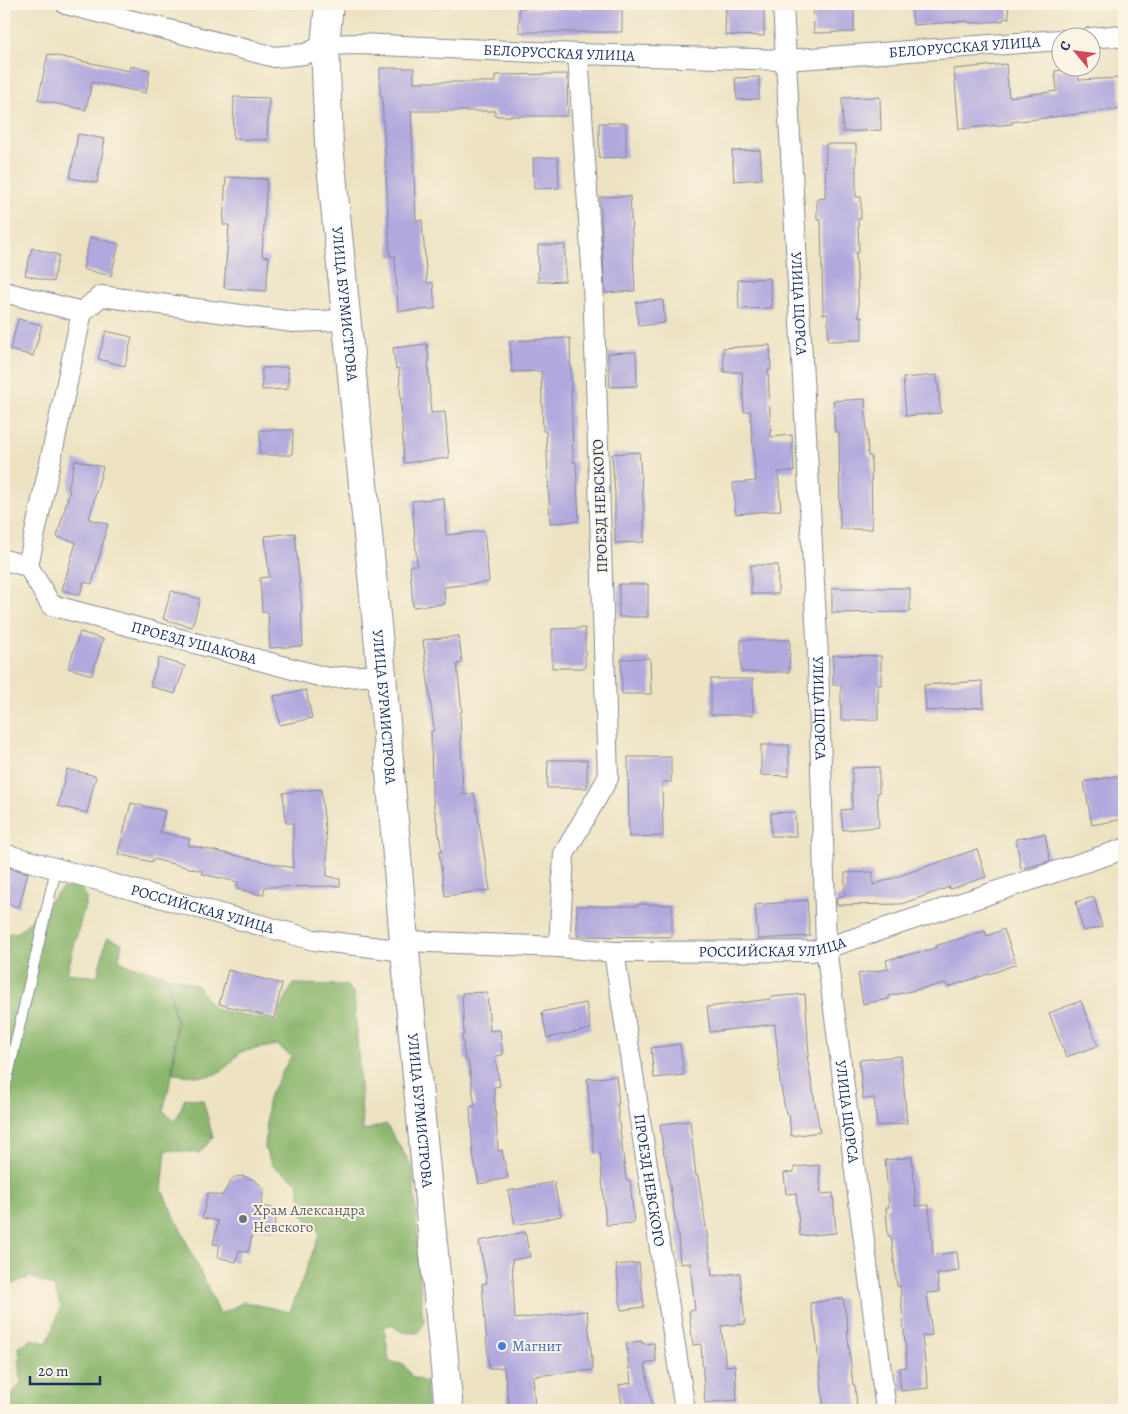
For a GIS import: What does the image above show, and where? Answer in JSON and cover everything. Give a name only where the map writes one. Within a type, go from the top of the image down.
[{"type":"street","name":"БЕЛОРУССКАЯ УЛИЦА","points":[[66,4],[275,57],[305,54],[325,45],[359,44],[578,54],[786,60],[1050,41]]},
{"type":"street","name":"УЛИЦА БУРМИСТРОВА","points":[[329,4],[325,45],[330,146],[382,675],[405,946],[449,1410]]},
{"type":"street","name":"УЛИЦА ЩОРСА","points":[[783,4],[818,658],[826,948],[886,1410]]},
{"type":"street","points":[[1100,37],[1113,36],[1124,38]]},
{"type":"street","name":"ПРОЕЗД НЕВСКОГО","points":[[559,947],[564,854],[608,778],[593,281],[578,54]]},
{"type":"street","points":[[4,292],[82,312]]},
{"type":"street","points":[[4,560],[28,566],[82,312],[101,296],[293,322],[346,320]]},
{"type":"street","name":"ПРОЕЗД УШАКОВА","points":[[28,566],[51,605],[327,678],[382,675]]},
{"type":"street","name":"РОССИЙСКАЯ УЛИЦА","points":[[4,854],[314,940],[405,946],[559,947],[614,952],[812,951],[1124,849]]},
{"type":"street","name":"ПРОЕЗД НЕВСКОГО","points":[[614,952],[685,1410]]},
{"type":"lane","points":[[4,1092],[56,869]]},
{"type":"green space","points":[[80,885],[87,897],[67,973],[97,977],[107,938],[122,943],[119,960],[128,965],[166,975],[176,1023],[172,1075],[163,1111],[176,1121],[185,1098],[203,1100],[213,1138],[199,1153],[166,1150],[162,1190],[220,1314],[244,1302],[290,1312],[320,1233],[303,1215],[298,1182],[272,1165],[265,1149],[268,1098],[291,1056],[277,1045],[240,1052],[224,1069],[211,1075],[173,1074],[177,1023],[167,975],[198,986],[213,1009],[277,1022],[280,1010],[293,984],[345,985],[354,993],[363,1131],[386,1124],[413,1168],[422,1313],[425,1322],[418,1333],[404,1332],[392,1324],[384,1327],[389,1361],[404,1365],[412,1377],[426,1382],[427,1408],[424,1410],[4,1410],[4,1396],[12,1394],[21,1383],[19,1347],[33,1339],[47,1344],[61,1307],[54,1287],[30,1277],[6,1286],[4,1336],[4,934],[19,932],[61,889]]},
{"type":"building","points":[[726,4],[764,4],[764,36],[725,35]]},
{"type":"building","points":[[813,4],[854,4],[854,32],[814,33]]},
{"type":"building","points":[[911,4],[1008,4],[1009,18],[1003,19],[1003,21],[969,23],[968,21],[913,25]]},
{"type":"building","points":[[582,6],[622,6],[622,32],[519,32],[519,8],[582,9]]},
{"type":"building","points":[[48,54],[129,71],[130,66],[150,70],[146,93],[92,82],[86,110],[38,100]]},
{"type":"building","points":[[1006,64],[1009,97],[1057,91],[1056,78],[1079,78],[1079,80],[1119,78],[1120,109],[1011,122],[1012,124],[959,129],[954,69]]},
{"type":"building","points":[[380,68],[414,68],[414,82],[495,82],[495,75],[567,74],[568,116],[495,116],[495,111],[411,111],[416,221],[422,220],[427,283],[433,283],[435,309],[398,311],[395,256],[390,257]]},
{"type":"building","points":[[759,77],[759,99],[737,100],[735,78]]},
{"type":"building","points":[[234,97],[269,98],[267,140],[233,139]]},
{"type":"building","points":[[880,97],[881,130],[843,132],[842,98]]},
{"type":"building","points":[[599,123],[626,123],[626,157],[599,158]]},
{"type":"building","points":[[78,134],[105,139],[97,183],[70,178]]},
{"type":"building","points":[[826,144],[856,144],[856,197],[861,197],[861,219],[858,219],[859,252],[856,253],[859,317],[862,317],[862,340],[828,341],[828,314],[823,314],[821,220],[817,220],[817,199],[825,198]]},
{"type":"building","points":[[760,150],[762,179],[734,181],[732,151]]},
{"type":"building","points":[[558,157],[559,188],[534,189],[533,158]]},
{"type":"building","points":[[226,177],[267,179],[262,256],[269,257],[266,291],[224,288],[229,225],[223,225]]},
{"type":"building","points":[[630,196],[635,291],[605,293],[600,197]]},
{"type":"building","points":[[90,237],[119,244],[111,276],[83,269]]},
{"type":"building","points":[[538,245],[565,245],[565,281],[538,282]]},
{"type":"building","points":[[32,248],[59,255],[53,282],[25,275]]},
{"type":"building","points":[[770,278],[772,308],[739,309],[738,280]]},
{"type":"building","points":[[663,300],[665,323],[638,326],[636,302]]},
{"type":"building","points":[[18,319],[42,325],[33,356],[10,350]]},
{"type":"building","points":[[106,331],[132,337],[125,366],[98,359]]},
{"type":"building","points":[[570,338],[573,462],[576,462],[579,521],[550,523],[546,431],[543,431],[541,371],[512,372],[510,341]]},
{"type":"building","points":[[427,344],[431,413],[445,412],[449,458],[404,463],[399,368],[396,369],[393,348]]},
{"type":"building","points":[[770,345],[771,370],[768,370],[771,437],[792,435],[794,471],[778,472],[781,510],[736,514],[733,483],[756,481],[750,411],[744,412],[742,372],[724,372],[723,348]]},
{"type":"building","points":[[636,352],[637,386],[610,387],[608,353]]},
{"type":"building","points":[[288,367],[288,389],[262,390],[262,368]]},
{"type":"building","points":[[937,375],[941,413],[906,416],[903,378]]},
{"type":"building","points":[[865,399],[868,456],[871,456],[872,529],[840,529],[839,432],[835,432],[833,401]]},
{"type":"building","points":[[260,430],[293,430],[292,455],[260,455]]},
{"type":"building","points":[[639,452],[644,510],[644,542],[615,543],[615,493],[612,454]]},
{"type":"building","points":[[75,460],[103,467],[89,519],[108,524],[92,584],[84,582],[80,595],[62,590],[76,542],[57,537],[70,490],[68,489]]},
{"type":"building","points":[[444,498],[446,535],[484,531],[489,582],[444,587],[445,604],[413,607],[410,565],[417,565],[412,501]]},
{"type":"building","points":[[295,533],[302,610],[303,646],[270,648],[268,612],[262,612],[260,578],[269,577],[265,536]]},
{"type":"building","points":[[751,565],[778,565],[778,594],[751,594]]},
{"type":"building","points":[[619,584],[648,584],[648,617],[619,617]]},
{"type":"building","points":[[832,588],[910,588],[910,612],[832,613]]},
{"type":"building","points":[[171,591],[200,599],[192,627],[163,619]]},
{"type":"building","points":[[585,628],[585,668],[552,668],[552,629]]},
{"type":"building","points":[[80,632],[103,639],[92,675],[68,668]]},
{"type":"building","points":[[459,636],[462,663],[457,664],[462,712],[460,713],[463,795],[474,793],[490,890],[445,896],[439,852],[442,852],[432,794],[431,731],[434,730],[423,640]]},
{"type":"building","points":[[741,640],[790,640],[789,672],[741,672]]},
{"type":"building","points":[[833,655],[881,656],[881,685],[878,685],[878,720],[841,720],[841,685],[833,685]]},
{"type":"building","points":[[159,658],[185,666],[175,694],[150,686]]},
{"type":"building","points":[[650,658],[651,694],[622,694],[621,659]]},
{"type":"building","points":[[711,679],[753,679],[753,715],[711,715]]},
{"type":"building","points":[[982,681],[984,707],[926,711],[924,685]]},
{"type":"building","points":[[306,690],[312,718],[280,725],[274,696]]},
{"type":"building","points":[[761,745],[789,745],[789,776],[761,775]]},
{"type":"building","points":[[628,757],[671,757],[671,782],[662,782],[663,836],[629,837]]},
{"type":"building","points":[[548,760],[587,760],[587,788],[547,788]]},
{"type":"building","points":[[879,767],[879,793],[877,793],[879,827],[843,830],[841,810],[852,809],[852,768]]},
{"type":"building","points":[[67,769],[96,776],[87,813],[58,806]]},
{"type":"building","points":[[1121,775],[1124,792],[1124,819],[1092,825],[1084,782]]},
{"type":"building","points":[[321,789],[327,848],[327,876],[340,879],[340,886],[265,887],[263,895],[237,889],[238,882],[202,874],[202,871],[153,859],[152,862],[118,854],[131,803],[165,811],[160,832],[190,839],[188,845],[293,868],[293,823],[286,823],[283,793]]},
{"type":"building","points":[[795,812],[796,836],[771,836],[771,813]]},
{"type":"building","points":[[1045,834],[1050,861],[1021,869],[1016,839]]},
{"type":"building","points":[[977,849],[986,877],[901,904],[837,905],[836,898],[845,895],[845,873],[873,872],[873,885]]},
{"type":"building","points":[[4,866],[28,873],[19,907],[4,903]]},
{"type":"building","points":[[1094,897],[1102,927],[1083,931],[1076,902]]},
{"type":"building","points":[[807,900],[810,936],[758,939],[755,905]]},
{"type":"building","points":[[638,904],[672,905],[672,937],[577,936],[577,906],[638,906]]},
{"type":"building","points":[[1004,929],[1016,964],[948,987],[946,983],[889,996],[889,999],[863,1004],[858,974],[888,969],[886,960],[936,948],[935,946],[985,931],[987,936]]},
{"type":"building","points":[[228,970],[282,984],[274,1018],[219,1004]]},
{"type":"building","points":[[487,992],[490,1031],[500,1030],[503,1055],[495,1056],[500,1086],[494,1087],[498,1151],[502,1150],[508,1178],[479,1184],[473,1155],[470,1107],[475,1106],[468,1060],[465,1060],[462,1035],[464,1035],[462,993]]},
{"type":"building","points":[[805,994],[809,1056],[807,1056],[820,1132],[791,1136],[789,1114],[786,1114],[780,1082],[775,1024],[710,1032],[707,1007]]},
{"type":"building","points":[[1081,1001],[1098,1046],[1066,1057],[1049,1013]]},
{"type":"building","points":[[586,1003],[591,1029],[547,1038],[542,1012]]},
{"type":"building","points":[[680,1044],[684,1075],[654,1078],[651,1048]]},
{"type":"building","points":[[901,1056],[907,1123],[877,1126],[874,1098],[863,1099],[859,1060]]},
{"type":"building","points":[[616,1076],[619,1104],[617,1104],[626,1180],[630,1180],[634,1223],[606,1225],[600,1153],[594,1154],[587,1079]]},
{"type":"building","points":[[690,1121],[696,1176],[698,1176],[712,1276],[740,1273],[745,1324],[721,1326],[726,1366],[735,1365],[737,1400],[705,1403],[701,1344],[693,1345],[689,1311],[695,1310],[690,1263],[680,1264],[678,1236],[660,1124]]},
{"type":"building","points":[[912,1157],[916,1206],[929,1205],[933,1255],[957,1252],[959,1271],[937,1274],[939,1292],[927,1293],[932,1335],[922,1336],[928,1388],[901,1391],[899,1368],[907,1367],[900,1286],[897,1286],[891,1236],[888,1236],[886,1208],[889,1207],[885,1160]]},
{"type":"building","points":[[819,1165],[821,1194],[833,1193],[836,1233],[800,1236],[796,1193],[786,1194],[784,1173],[794,1172],[794,1167]]},
{"type":"building","name":"Храм Александра Невского","points":[[243,1176],[255,1180],[264,1189],[261,1206],[278,1209],[273,1231],[254,1227],[248,1252],[239,1250],[236,1262],[217,1257],[220,1245],[213,1244],[218,1221],[202,1218],[208,1193],[222,1196],[232,1179]]},
{"type":"building","points":[[554,1182],[561,1216],[515,1225],[508,1191]]},
{"type":"building","points":[[525,1232],[530,1257],[512,1260],[515,1319],[587,1311],[593,1370],[533,1376],[535,1410],[509,1410],[504,1367],[489,1369],[482,1284],[487,1283],[479,1241]]},
{"type":"building","points":[[639,1263],[644,1307],[621,1310],[616,1265]]},
{"type":"building","points":[[843,1298],[857,1408],[824,1410],[816,1334],[810,1303]]},
{"type":"building","points":[[642,1341],[642,1344],[654,1343],[656,1362],[645,1364],[652,1406],[623,1410],[619,1385],[631,1383],[626,1343]]},
{"type":"place","name":"Храм Александра Невского","points":[[243,1219]]},
{"type":"place","name":"Магнит","points":[[502,1346]]}]
